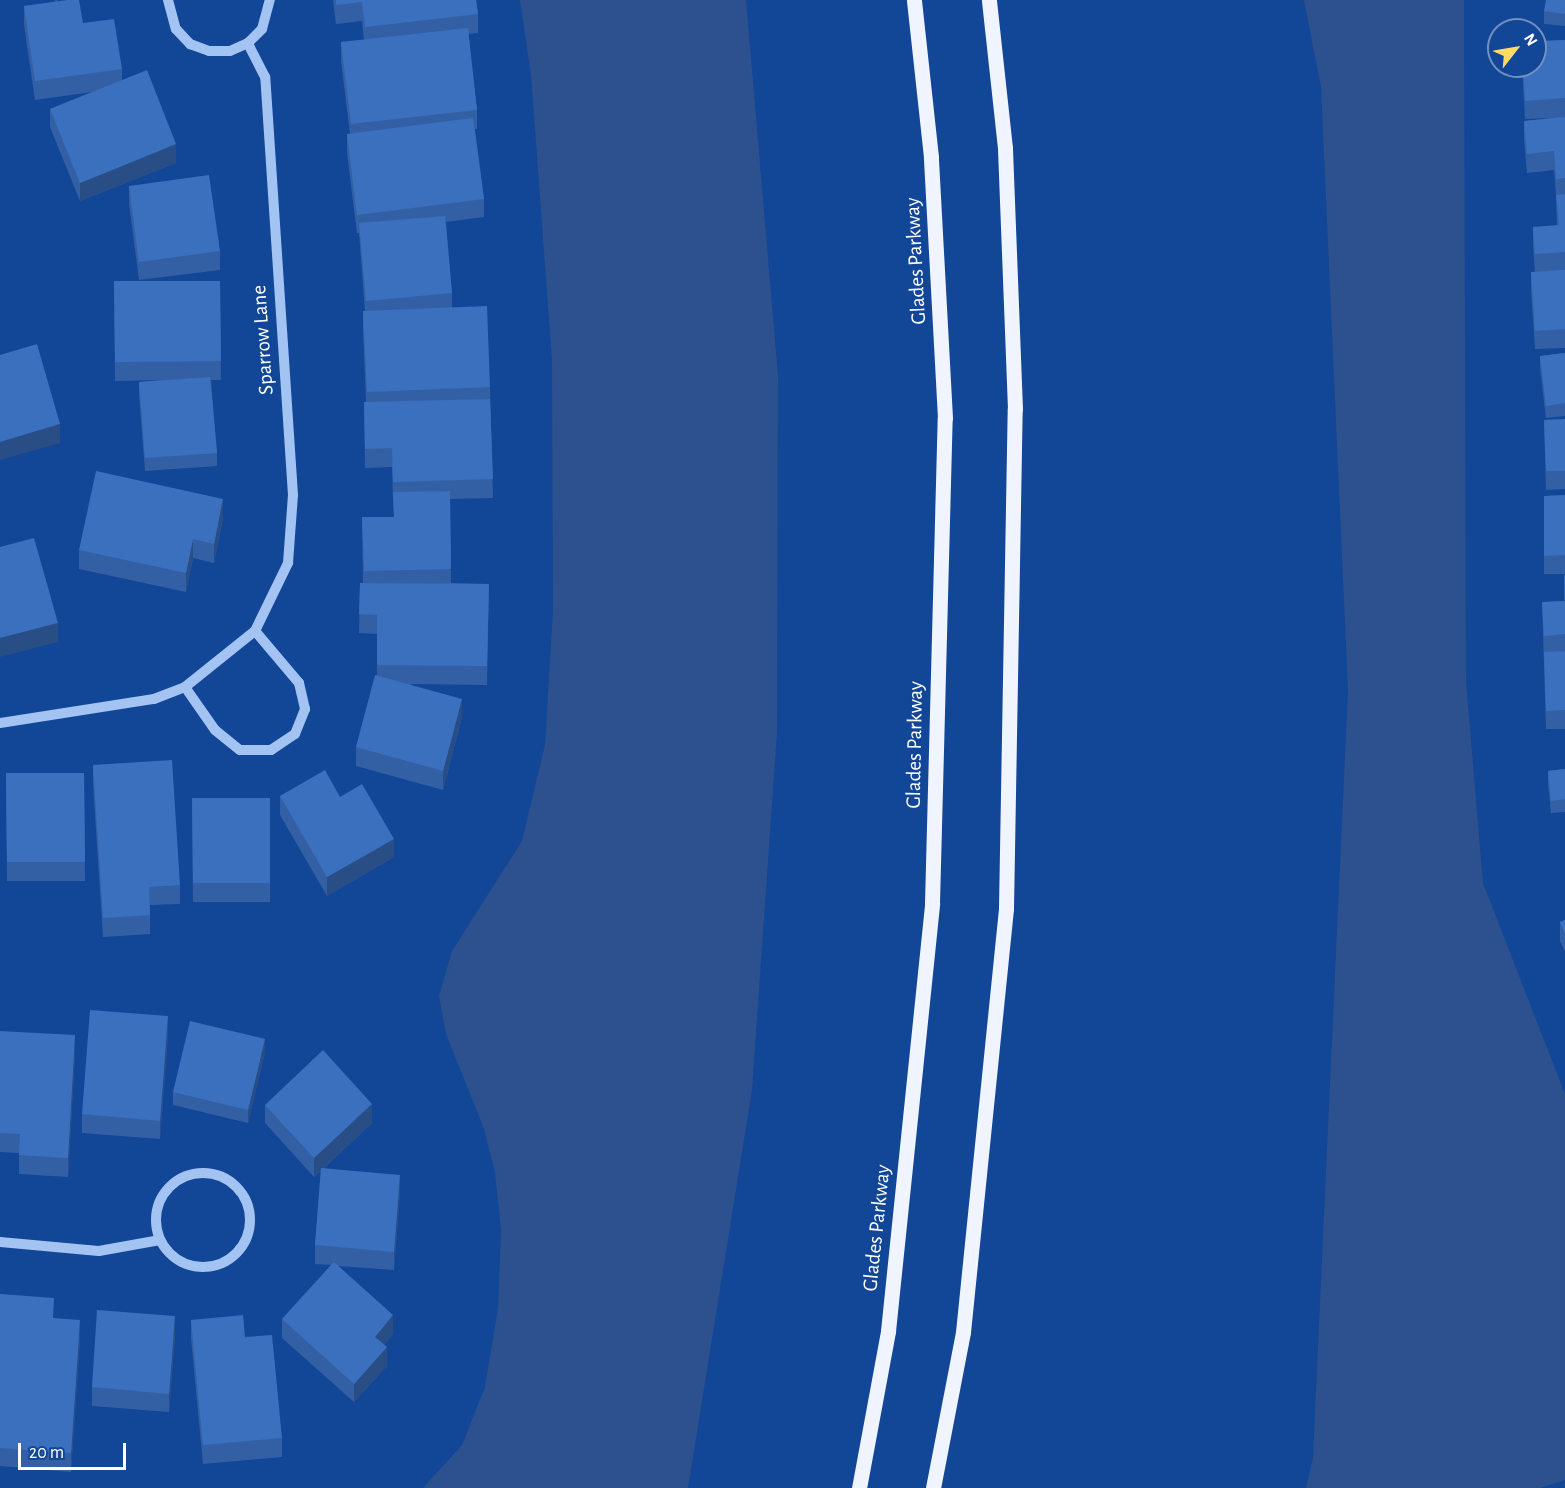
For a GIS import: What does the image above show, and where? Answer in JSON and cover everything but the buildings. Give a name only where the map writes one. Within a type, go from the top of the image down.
[{"type":"main road","name":"Glades Parkway","points":[[859,1488],[888,1331],[932,903],[945,418],[931,157],[914,0]]},
{"type":"main road","points":[[933,1488],[963,1332],[1006,908],[1015,409],[1005,148],[989,0]]},
{"type":"street","points":[[168,0],[176,29],[190,44],[209,51],[230,51],[248,44],[262,29],[270,0]]},
{"type":"street","name":"Sparrow Lane","points":[[0,723],[154,699],[185,687],[255,631],[288,563],[293,495],[265,76],[248,44]]},
{"type":"street","points":[[185,687],[215,730],[240,750],[271,750],[295,734],[305,709],[298,683],[255,631]]},
{"type":"street","points":[[201,1172],[220,1175],[236,1185],[247,1200],[251,1218],[248,1237],[238,1253],[223,1264],[206,1268],[187,1265],[171,1256],[160,1240],[156,1222],[159,1203],[168,1187],[183,1176],[201,1172]]},
{"type":"street","points":[[0,1242],[99,1251],[160,1240]]},
{"type":"water","points":[[520,0],[746,0],[778,375],[777,732],[752,1090],[688,1488],[423,1488],[462,1445],[485,1387],[498,1309],[501,1230],[495,1172],[483,1126],[446,1034],[439,996],[452,951],[522,841],[545,745],[553,610],[552,360],[531,75]]},
{"type":"water","points":[[1304,0],[1464,0],[1466,681],[1483,883],[1565,1094],[1565,1480],[1540,1488],[1306,1488],[1313,1457],[1348,690],[1321,87]]}]
